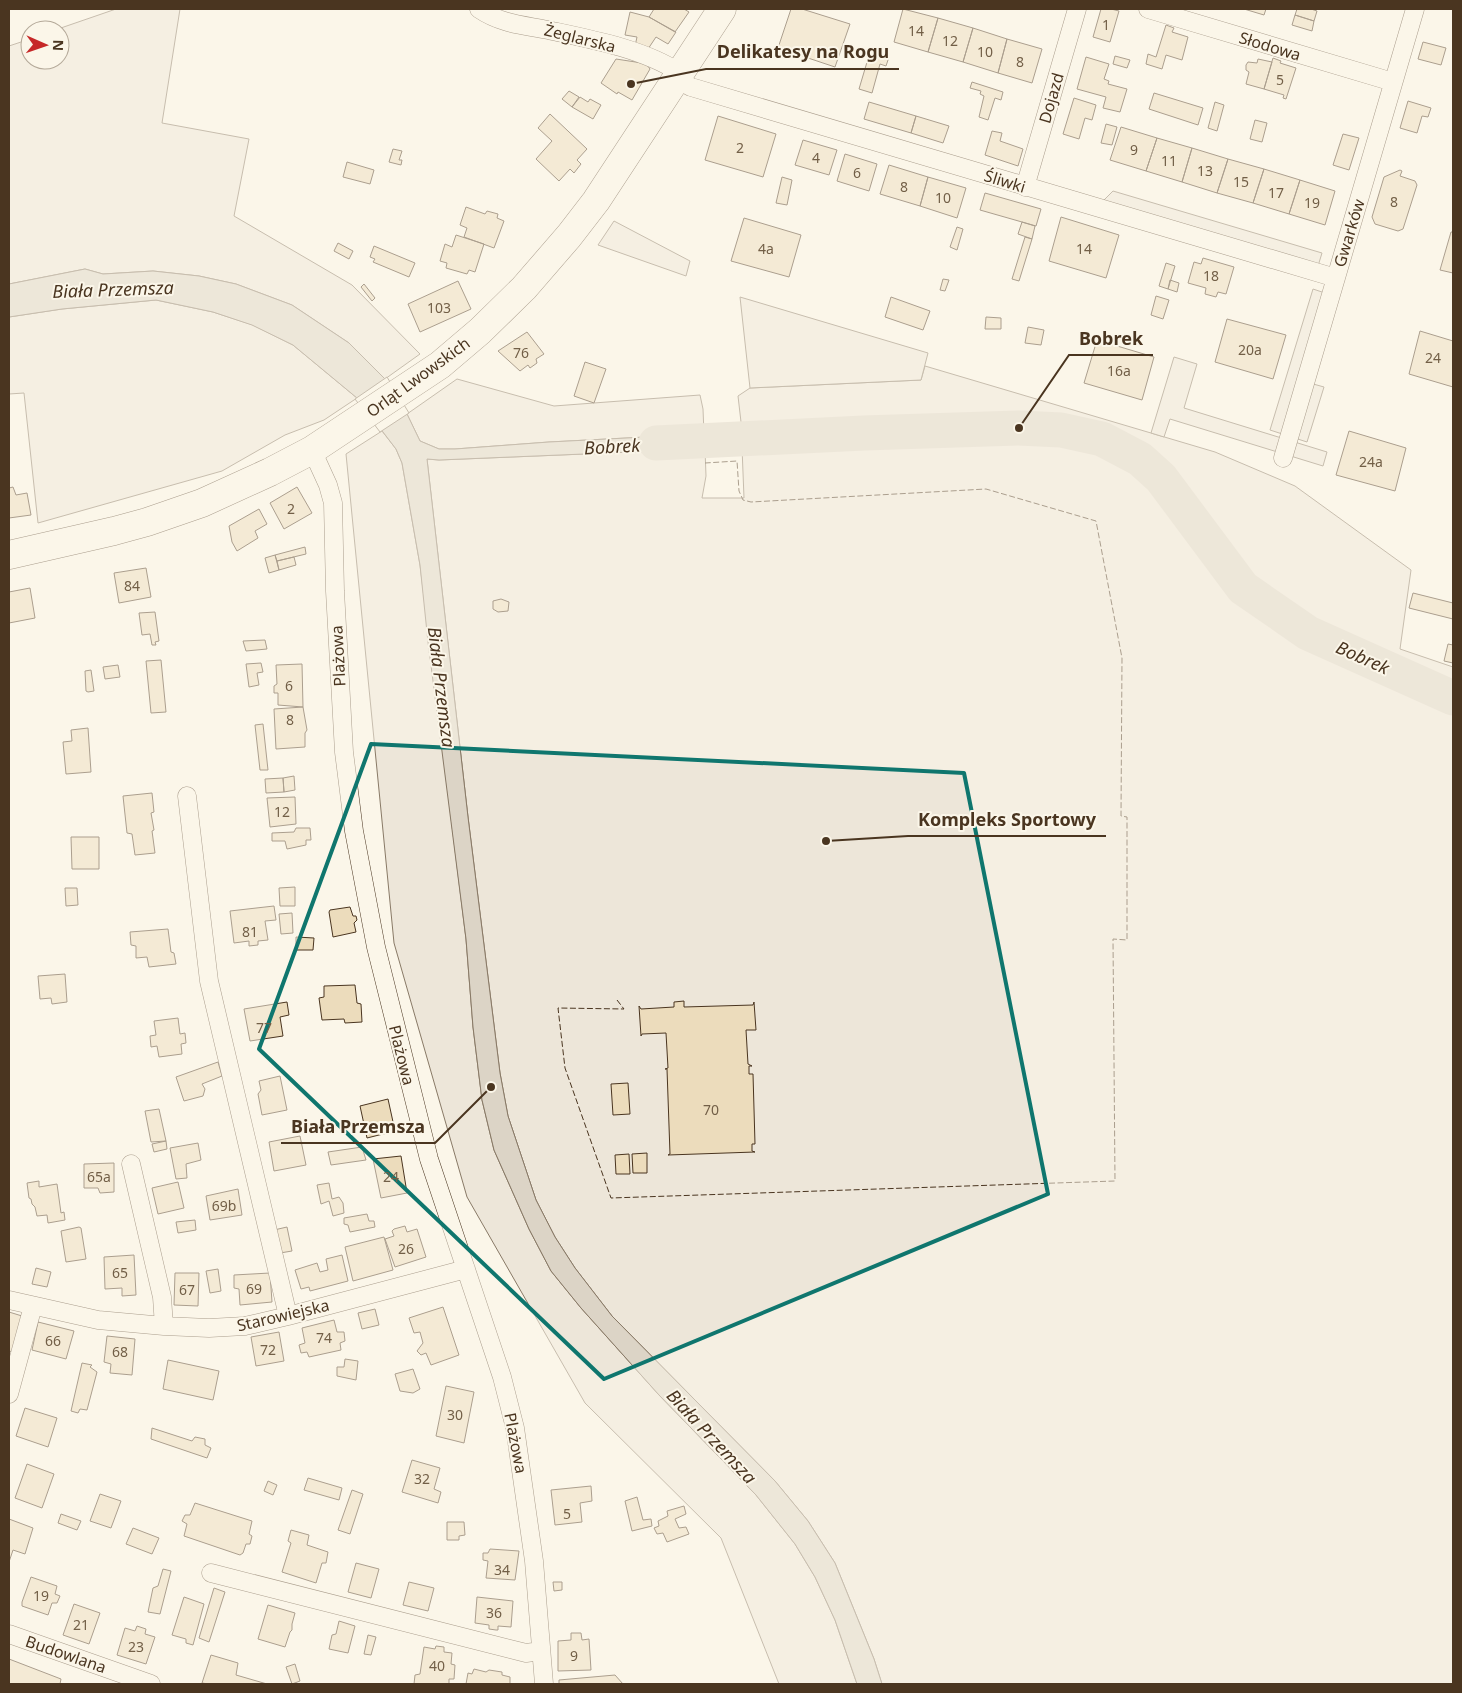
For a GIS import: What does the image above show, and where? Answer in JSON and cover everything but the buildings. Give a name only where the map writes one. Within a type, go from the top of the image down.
[{"type":"main road","name":"Orląt Lwowskich","points":[[9,555],[74,542],[156,519],[202,503],[270,472],[312,450],[440,365],[480,331],[548,262],[596,201],[722,9]]},
{"type":"street","name":"Żeglarska","points":[[479,9],[497,20],[602,42],[664,62],[678,76]]},
{"type":"street","name":"Dojazd","points":[[1025,187],[1077,9]]},
{"type":"street","name":"Słodowa","points":[[1148,9],[1393,82]]},
{"type":"street","name":"Gwarków","points":[[1283,458],[1415,9]]},
{"type":"street","name":"Śliwki","points":[[678,76],[691,87],[1336,278]]},
{"type":"street","name":"Plażowa","points":[[312,450],[330,490],[333,503],[344,752],[354,831],[376,948],[429,1159],[502,1377],[515,1428],[534,1561],[544,1684]]},
{"type":"street","points":[[187,796],[210,981],[288,1316]]},
{"type":"street","points":[[131,1164],[162,1297],[164,1326]]},
{"type":"street","name":"Starowiejska","points":[[9,1300],[98,1320],[209,1328],[245,1326],[466,1269]]},
{"type":"street","points":[[9,1394],[33,1306]]},
{"type":"street","points":[[211,1573],[526,1653],[541,1651]]},
{"type":"street","name":"Budowlana","points":[[9,1634],[151,1684]]},
{"type":"highlighted area","points":[[371,744],[964,773],[1048,1194],[604,1379],[259,1049]]},
{"type":"shaded area","points":[[116,9],[180,9],[162,123],[249,139],[234,216],[352,285],[420,354],[385,379],[349,343],[292,305],[236,284],[199,276],[153,271],[103,274],[85,269],[9,284],[9,46],[20,42],[20,70],[70,70],[70,25]]},
{"type":"shaded area","points":[[1113,191],[1322,253],[1318,266],[1102,202]]},
{"type":"shaded area","points":[[614,221],[690,261],[686,276],[598,245]]},
{"type":"shaded area","points":[[1313,289],[1325,293],[1299,380],[1324,387],[1307,442],[1270,430]]},
{"type":"shaded area","points":[[740,297],[928,353],[921,380],[750,388]]},
{"type":"shaded area","points":[[156,300],[213,312],[253,325],[293,345],[357,398],[324,420],[285,435],[222,471],[38,523],[24,393],[9,394],[9,317],[62,309]]},
{"type":"shaded area","points":[[1174,357],[1197,364],[1184,408],[1327,452],[1323,466],[1170,419],[1164,437],[1151,433]]},
{"type":"shaded area","points":[[925,366],[1215,452],[1295,486],[1411,570],[1400,649],[1453,667],[1453,1684],[882,1684],[874,1659],[835,1563],[808,1521],[775,1481],[612,1316],[575,1268],[555,1237],[536,1200],[508,1116],[500,1073],[468,817],[427,459],[705,449],[706,476],[702,498],[744,498],[738,396],[750,388],[921,380]]},
{"type":"shaded area","points":[[457,379],[554,406],[700,395],[703,409],[704,434],[439,449],[420,441],[407,414]]},
{"type":"shaded area","points":[[382,431],[396,449],[402,463],[420,565],[466,939],[473,1027],[482,1100],[494,1150],[529,1229],[551,1271],[581,1308],[659,1395],[756,1495],[795,1544],[815,1577],[835,1620],[857,1684],[779,1684],[721,1538],[585,1403],[467,1197],[394,943],[346,454]]},
{"type":"water","points":[[85,269],[103,274],[153,271],[199,276],[236,284],[292,305],[349,343],[385,379],[407,414],[420,441],[439,449],[704,434],[705,449],[427,459],[468,817],[500,1073],[508,1116],[536,1200],[555,1237],[575,1268],[612,1316],[775,1481],[808,1521],[835,1563],[874,1659],[882,1684],[857,1684],[835,1620],[815,1577],[795,1544],[756,1495],[659,1395],[581,1308],[551,1271],[529,1229],[494,1150],[482,1100],[473,1027],[466,939],[420,565],[402,463],[396,449],[357,398],[293,345],[252,325],[213,312],[156,300],[62,309],[9,317],[9,284]]},
{"type":"pier","points":[[387,377],[409,413],[380,432],[355,399]]},
{"type":"waterway","name":"Bobrek","points":[[656,443],[1019,428],[1061,430],[1102,439],[1140,459],[1161,478],[1243,588],[1308,633],[1453,698]]},
{"type":"fence","points":[[617,1000],[624,1009],[558,1008],[565,1068],[611,1198],[1115,1181],[1113,939],[1127,940],[1127,817],[1121,816],[1122,658],[1096,521],[986,489],[751,502],[743,500],[739,491],[737,461],[705,463]]},
{"type":"place","name":"Delikatesy na Rogu","points":[[631,84]]},
{"type":"place","name":"Bobrek","points":[[1019,428]]},
{"type":"place","name":"Kompleks Sportowy","points":[[826,841]]},
{"type":"place","name":"Biała Przemsza","points":[[491,1087]]}]
